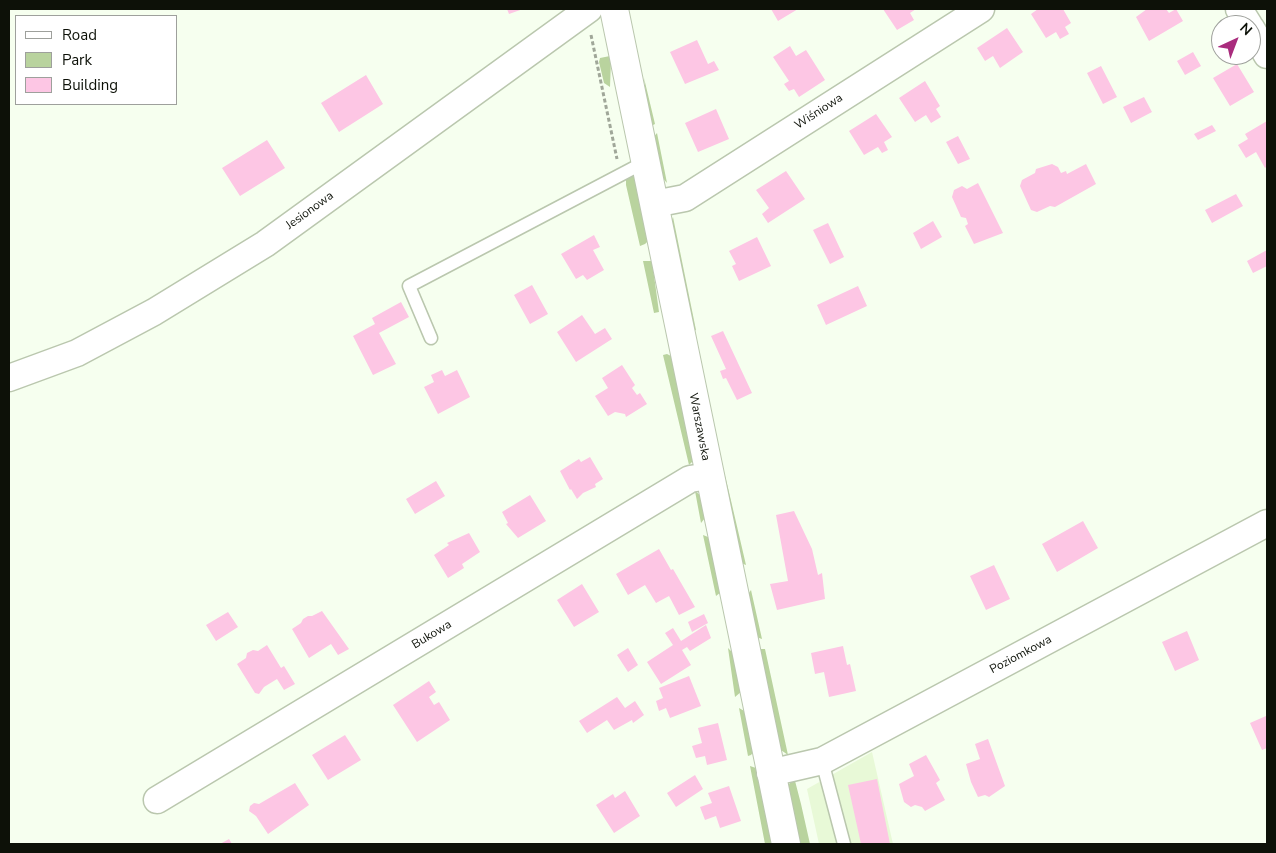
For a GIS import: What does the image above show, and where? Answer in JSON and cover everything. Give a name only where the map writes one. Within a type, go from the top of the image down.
[{"type":"main road","name":"Warszawska","points":[[614,9],[708,476],[786,844]]},
{"type":"street","name":"Jesionowa","points":[[9,378],[77,353],[154,312],[265,244],[589,9]]},
{"type":"street","name":"Wiśniowa","points":[[654,204],[685,198],[981,9]]},
{"type":"street","name":"Bukowa","points":[[157,800],[690,480],[708,476]]},
{"type":"street","name":"Poziomkowa","points":[[770,773],[822,761],[1267,523]]},
{"type":"lane","points":[[431,338],[409,286],[645,162]]},
{"type":"lane","points":[[822,761],[844,844]]},
{"type":"shaded area","points":[[872,752],[893,844],[819,844],[807,789]]},
{"type":"green space","points":[[610,56],[610,87],[604,83],[599,62],[600,58]]},
{"type":"green space","points":[[644,78],[655,124],[653,125],[649,121]]},
{"type":"green space","points":[[657,133],[667,183],[660,175],[652,139]]},
{"type":"green space","points":[[631,175],[636,178],[648,241],[640,246],[626,185],[626,176]]},
{"type":"green space","points":[[673,217],[696,330],[694,331],[671,223]]},
{"type":"green space","points":[[643,261],[652,261],[659,312],[654,313]]},
{"type":"green space","points":[[663,355],[671,356],[693,461],[689,465]]},
{"type":"green space","points":[[723,468],[746,565],[741,563],[720,469]]},
{"type":"green space","points":[[695,491],[700,495],[705,518],[701,523]]},
{"type":"green space","points":[[703,535],[708,537],[721,592],[716,596]]},
{"type":"green space","points":[[751,590],[762,639],[756,637],[746,597]]},
{"type":"green space","points":[[728,648],[734,654],[742,691],[735,697]]},
{"type":"green space","points":[[761,649],[765,649],[788,755],[781,750],[758,654]]},
{"type":"green space","points":[[739,708],[746,712],[754,751],[748,756]]},
{"type":"green space","points":[[750,766],[756,768],[773,844],[765,844]]},
{"type":"green space","points":[[794,777],[810,844],[798,844],[786,789]]},
{"type":"building","points":[[507,9],[523,9],[509,14]]},
{"type":"building","points":[[771,9],[798,9],[778,21]]},
{"type":"building","points":[[883,9],[916,9],[910,13],[914,20],[897,30]]},
{"type":"building","points":[[1038,9],[1063,9],[1071,23],[1065,27],[1069,34],[1060,39],[1056,32],[1046,38],[1031,14]]},
{"type":"building","points":[[1147,9],[1166,9],[1169,13],[1176,9],[1183,21],[1149,41],[1136,17]]},
{"type":"building","points":[[1007,28],[1023,52],[1000,68],[993,56],[985,61],[977,48]]},
{"type":"building","points":[[697,40],[708,64],[714,61],[719,70],[685,84],[670,52]]},
{"type":"building","points":[[790,46],[796,56],[806,50],[825,80],[799,97],[794,89],[789,91],[784,84],[789,81],[773,57]]},
{"type":"building","points":[[1193,52],[1201,66],[1185,75],[1177,61]]},
{"type":"building","points":[[1238,65],[1254,92],[1230,106],[1213,78]]},
{"type":"building","points":[[1101,66],[1117,97],[1103,104],[1087,73]]},
{"type":"building","points":[[366,75],[383,104],[339,132],[321,103]]},
{"type":"building","points":[[925,81],[940,106],[936,109],[941,117],[931,123],[926,115],[915,122],[899,98]]},
{"type":"building","points":[[1144,97],[1152,112],[1131,123],[1123,107]]},
{"type":"building","points":[[716,109],[729,139],[698,152],[685,123]]},
{"type":"building","points":[[876,114],[892,137],[884,142],[888,150],[882,153],[878,147],[864,155],[849,131]]},
{"type":"building","points":[[1267,121],[1267,166],[1265,168],[1256,152],[1246,158],[1238,145],[1248,139],[1245,134]]},
{"type":"building","points":[[1212,125],[1216,131],[1198,140],[1194,134]]},
{"type":"building","points":[[958,136],[970,159],[958,164],[946,142]]},
{"type":"building","points":[[267,140],[285,168],[240,196],[222,168]]},
{"type":"building","points":[[1052,164],[1058,167],[1061,173],[1066,171],[1067,174],[1086,164],[1096,184],[1055,207],[1050,206],[1037,212],[1031,210],[1020,186],[1022,180],[1035,173],[1036,169]]},
{"type":"building","points":[[786,171],[805,199],[768,223],[762,214],[769,208],[756,190]]},
{"type":"building","points":[[978,183],[1003,233],[974,244],[965,226],[968,224],[966,218],[961,217],[952,197],[954,190],[962,186],[967,189]]},
{"type":"building","points":[[1236,194],[1243,206],[1212,223],[1205,210]]},
{"type":"building","points":[[933,221],[942,237],[921,249],[913,233]]},
{"type":"building","points":[[828,223],[844,257],[830,264],[813,230]]},
{"type":"building","points":[[594,235],[600,247],[593,250],[604,270],[587,280],[583,275],[576,279],[561,254]]},
{"type":"building","points":[[757,237],[771,266],[739,281],[732,266],[736,264],[729,251]]},
{"type":"building","points":[[1267,250],[1267,266],[1253,273],[1247,261]]},
{"type":"building","points":[[532,285],[548,314],[530,324],[514,295]]},
{"type":"building","points":[[858,286],[867,306],[826,325],[817,305]]},
{"type":"building","points":[[401,302],[409,317],[379,333],[396,364],[373,375],[353,336],[375,324],[372,318]]},
{"type":"building","points":[[582,315],[595,334],[605,328],[612,339],[576,362],[557,332]]},
{"type":"building","points":[[723,331],[752,393],[737,400],[726,378],[723,379],[720,371],[726,369],[711,336]]},
{"type":"building","points":[[622,365],[635,385],[632,388],[637,395],[640,393],[647,404],[626,417],[625,414],[615,412],[608,416],[595,396],[608,388],[602,378]]},
{"type":"building","points":[[442,370],[445,376],[457,370],[470,397],[438,414],[424,387],[434,382],[431,375]]},
{"type":"building","points":[[590,457],[603,479],[595,484],[596,487],[583,493],[577,499],[560,471],[579,459],[581,462]]},
{"type":"building","points":[[436,481],[445,496],[415,514],[406,499]]},
{"type":"building","points":[[530,495],[546,521],[518,538],[506,524],[508,523],[502,512]]},
{"type":"building","points":[[794,511],[812,549],[818,575],[822,573],[825,599],[777,610],[770,584],[788,581],[776,515]]},
{"type":"building","points":[[1083,521],[1098,548],[1057,572],[1042,544]]},
{"type":"building","points":[[469,533],[480,552],[462,564],[464,568],[448,578],[434,555],[449,545],[447,543]]},
{"type":"building","points":[[659,549],[695,607],[679,615],[669,596],[656,603],[645,585],[628,595],[616,574]]},
{"type":"building","points":[[994,565],[1010,599],[986,610],[970,576]]},
{"type":"building","points":[[582,584],[599,612],[574,627],[557,600]]},
{"type":"building","points":[[322,611],[349,649],[338,655],[331,644],[309,658],[292,629],[308,616]]},
{"type":"building","points":[[228,612],[238,627],[216,641],[206,625]]},
{"type":"building","points":[[704,614],[708,623],[692,632],[688,622]]},
{"type":"building","points":[[706,625],[711,638],[690,651],[687,647],[682,650],[691,665],[661,684],[647,662],[673,645],[665,633],[673,628],[681,641]]},
{"type":"building","points":[[1187,631],[1199,660],[1175,671],[1162,642]]},
{"type":"building","points":[[267,645],[281,668],[284,666],[295,684],[284,690],[277,679],[264,687],[259,694],[255,693],[237,664],[246,658],[247,653],[253,650],[258,651]]},
{"type":"building","points":[[843,646],[847,665],[850,664],[856,691],[829,697],[824,672],[815,674],[811,653]]},
{"type":"building","points":[[628,648],[638,665],[628,672],[617,655]]},
{"type":"building","points":[[689,676],[701,706],[670,718],[666,708],[659,711],[656,701],[663,698],[659,688]]},
{"type":"building","points":[[429,681],[436,692],[429,697],[434,705],[439,702],[450,720],[417,742],[393,705]]},
{"type":"building","points":[[617,697],[625,708],[635,701],[644,715],[633,723],[632,720],[614,730],[607,720],[587,733],[579,721]]},
{"type":"building","points":[[1266,716],[1267,748],[1262,750],[1250,723]]},
{"type":"building","points":[[718,723],[727,760],[707,765],[705,756],[696,758],[692,746],[702,743],[698,728]]},
{"type":"building","points":[[345,735],[361,760],[328,780],[312,755]]},
{"type":"building","points":[[988,739],[1005,786],[989,797],[985,795],[978,797],[966,764],[980,759],[975,744]]},
{"type":"building","points":[[926,755],[940,780],[936,783],[945,800],[925,811],[922,807],[915,805],[911,807],[904,802],[899,784],[914,776],[909,764]]},
{"type":"building","points":[[695,775],[703,789],[676,807],[667,793]]},
{"type":"building","points":[[877,779],[890,844],[861,844],[848,785]]},
{"type":"building","points":[[295,783],[309,805],[268,834],[256,816],[249,811],[250,806],[254,803],[259,804]]},
{"type":"building","points":[[729,786],[741,821],[720,828],[716,816],[705,820],[700,807],[712,803],[708,793]]},
{"type":"building","points":[[625,791],[640,816],[614,833],[596,805],[613,794],[615,798]]},
{"type":"building","points":[[229,839],[232,844],[220,844]]}]
